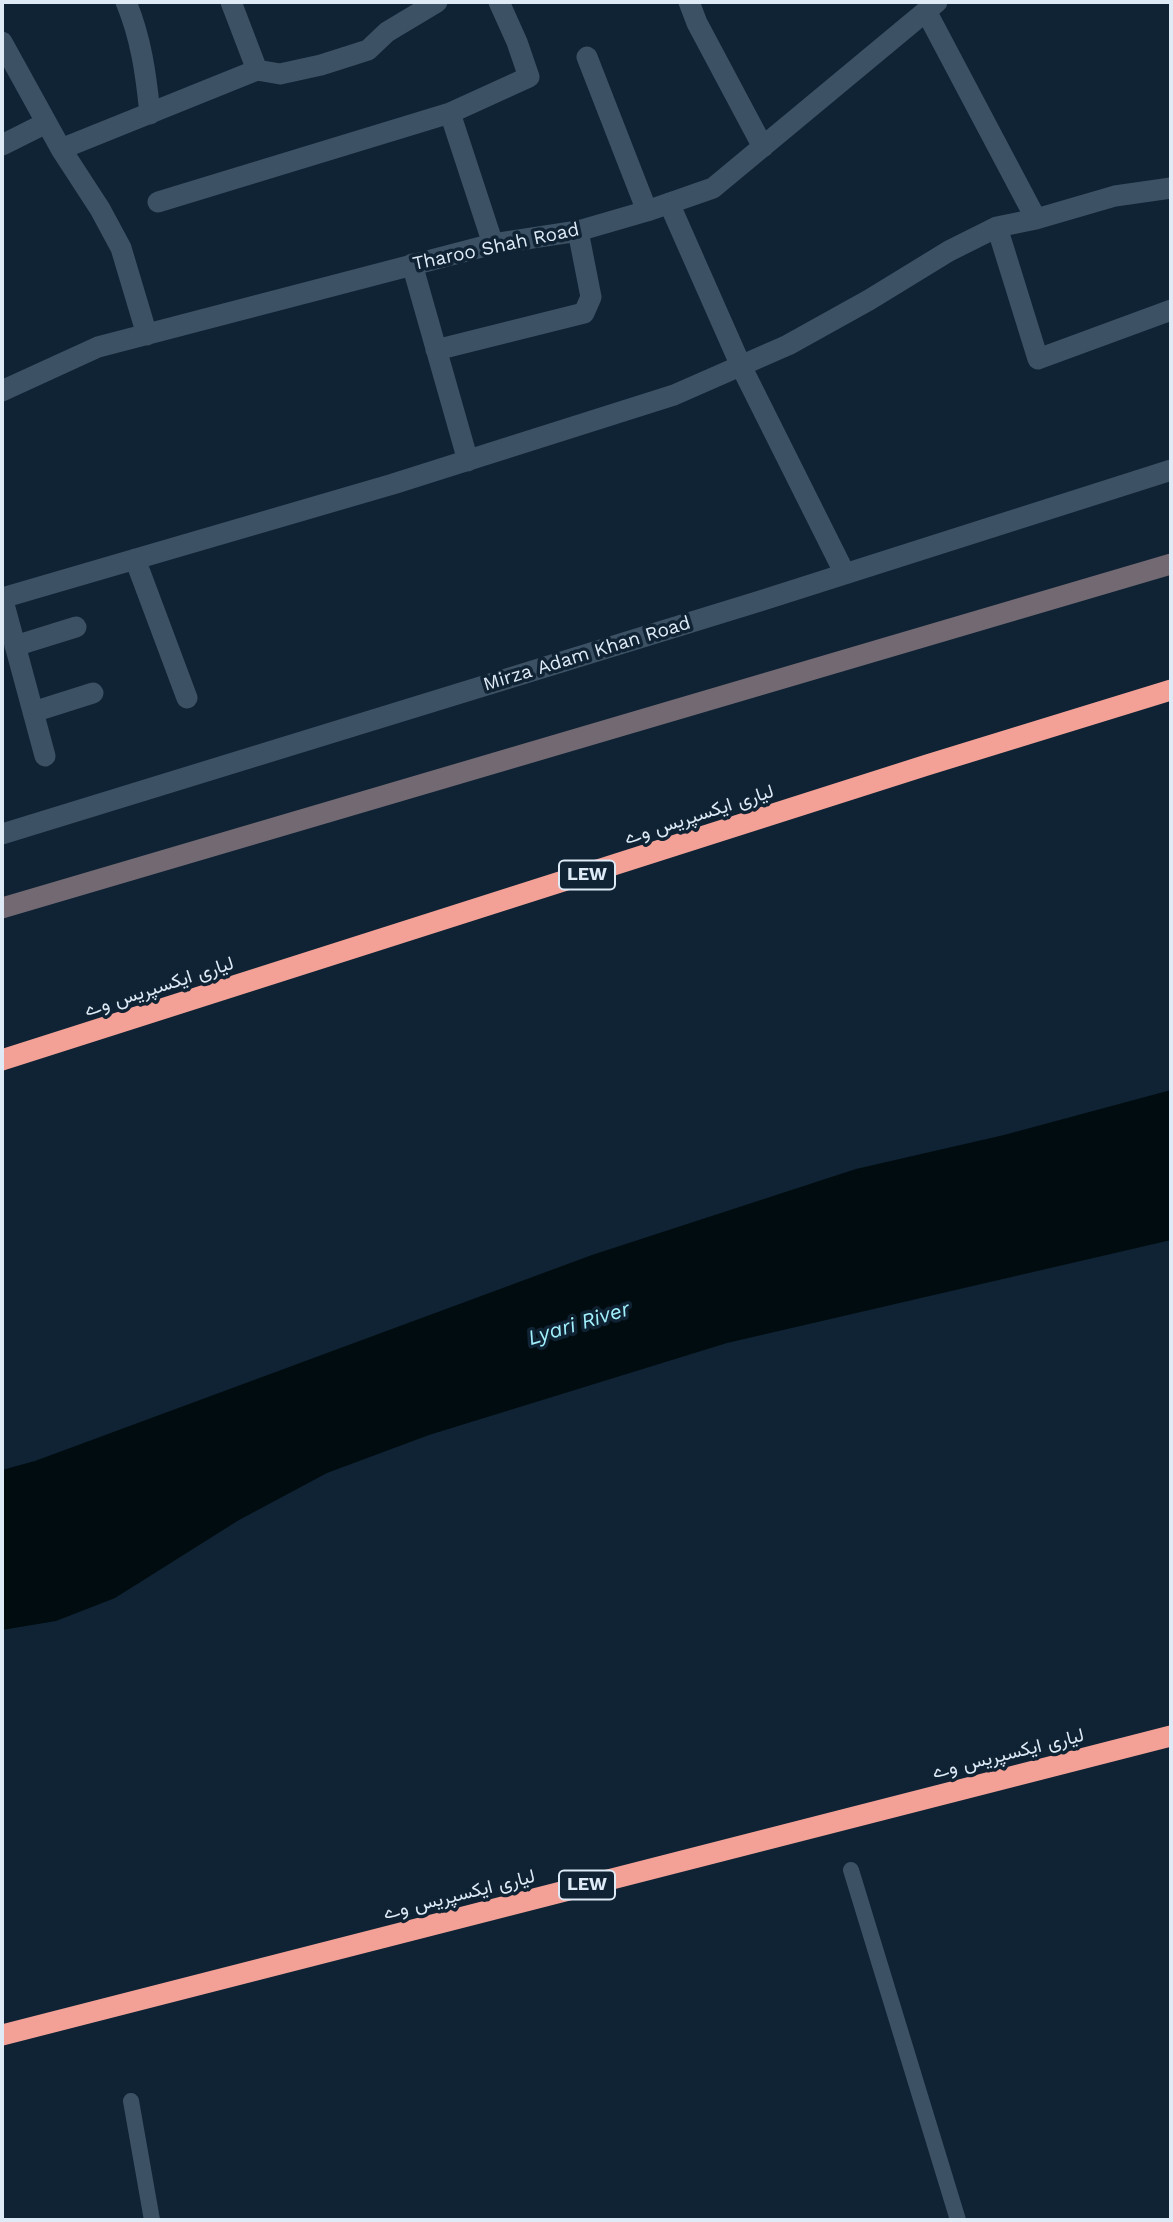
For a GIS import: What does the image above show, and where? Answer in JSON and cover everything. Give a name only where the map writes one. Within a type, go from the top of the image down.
[{"type":"highway","name":"لیاری ایکسپریس وے","points":[[2,1060],[927,765],[1171,690]]},
{"type":"highway","name":"لیاری ایکسپریس وے","points":[[2,2035],[1171,1736]]},
{"type":"main road","points":[[2,908],[1171,564]]},
{"type":"street","points":[[126,2],[137,29],[146,71],[150,114]]},
{"type":"street","points":[[61,149],[257,70],[280,74],[321,65],[368,50],[387,32],[437,2]]},
{"type":"street","points":[[158,202],[450,113],[529,77],[499,2]]},
{"type":"street","points":[[689,2],[697,23],[763,147]]},
{"type":"street","points":[[235,3],[257,70]]},
{"type":"street","points":[[931,6],[1036,219]]},
{"type":"street","name":"Tharoo Shah Road","points":[[2,391],[98,347],[493,244],[578,231],[713,188],[931,6]]},
{"type":"street","points":[[2,42],[61,149],[100,209],[121,248],[147,335]]},
{"type":"street","points":[[587,58],[647,211]]},
{"type":"street","points":[[450,113],[493,244]]},
{"type":"street","points":[[2,145],[46,123]]},
{"type":"street","points":[[45,756],[2,597],[468,461],[674,395],[788,345],[949,251],[996,227],[1036,219],[1115,196],[1171,188]]},
{"type":"street","points":[[668,203],[741,366],[845,574]]},
{"type":"street","points":[[996,227],[1038,359],[1171,310]]},
{"type":"street","points":[[436,350],[584,313],[591,297],[578,231]]},
{"type":"street","points":[[412,264],[468,461]]},
{"type":"street","name":"Mirza Adam Khan Road","points":[[2,834],[845,574],[1171,470]]},
{"type":"street","points":[[135,559],[187,698]]},
{"type":"street","points":[[15,646],[76,627]]},
{"type":"street","points":[[33,712],[93,694]]},
{"type":"lane","points":[[851,1870],[958,2220]]},
{"type":"lane","points":[[131,2101],[152,2220]]},
{"type":"water","name":"Lyari River","points":[[1171,1090],[1171,1240],[727,1343],[429,1435],[327,1473],[239,1520],[115,1598],[56,1621],[2,1630],[2,1470],[35,1461],[592,1255],[856,1169],[1004,1135]]}]
